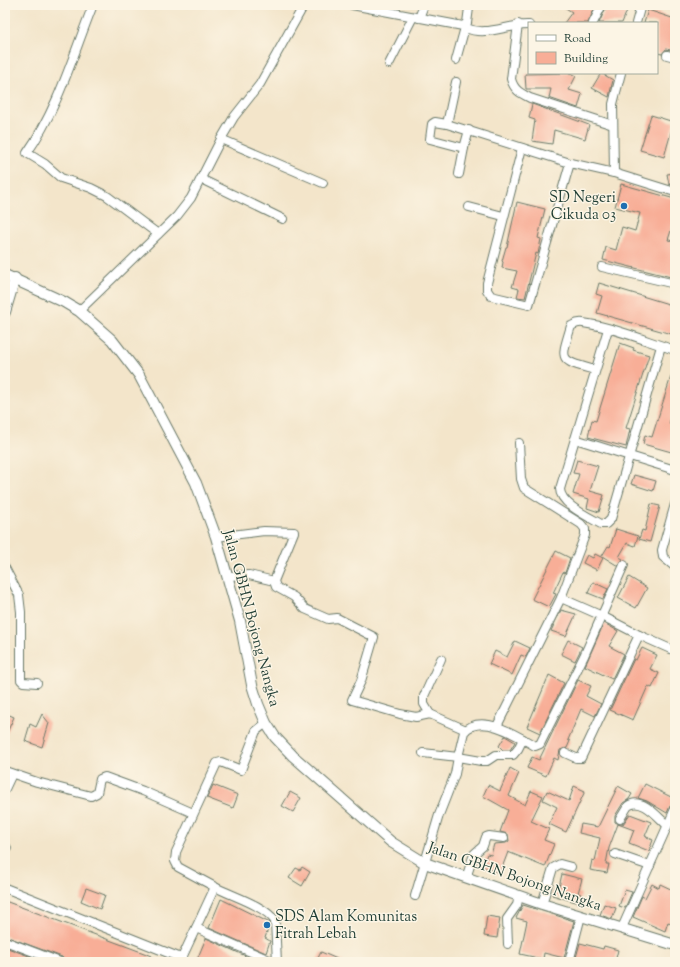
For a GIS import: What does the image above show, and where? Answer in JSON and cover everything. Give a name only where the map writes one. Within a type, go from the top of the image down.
[{"type":"street","points":[[93,5],[60,91],[38,137],[27,153],[45,164],[61,178],[91,188],[107,196],[158,234]]},
{"type":"street","points":[[79,310],[177,216],[191,198],[221,139],[234,118],[260,84],[304,5]]},
{"type":"street","points":[[352,5],[466,27],[478,32],[518,24],[528,25]]},
{"type":"street","points":[[389,64],[424,5]]},
{"type":"street","points":[[594,22],[602,5]]},
{"type":"street","points":[[636,22],[641,5]]},
{"type":"street","points":[[456,60],[470,8]]},
{"type":"street","points":[[518,24],[512,79],[513,87],[518,92],[530,98],[613,125]]},
{"type":"street","points":[[614,173],[613,104],[621,74]]},
{"type":"street","points":[[447,124],[456,82]]},
{"type":"street","points":[[464,148],[430,139],[432,124],[435,122],[470,130],[570,163],[614,173],[675,192]]},
{"type":"street","points":[[459,174],[464,148],[470,130]]},
{"type":"street","points":[[221,139],[323,183]]},
{"type":"street","points":[[522,148],[503,216],[487,283],[491,296],[529,304],[570,163]]},
{"type":"street","points":[[201,179],[283,219]]},
{"type":"street","points":[[469,207],[503,216]]},
{"type":"street","points":[[602,267],[675,284]]},
{"type":"street","points":[[5,312],[8,276]]},
{"type":"street","name":"Jalan GBHN Bojong Nangka","points":[[8,276],[79,310],[112,340],[139,375],[196,483],[216,537],[240,621],[252,686],[266,723],[293,756],[373,828],[391,842],[425,863],[542,904],[675,945]]},
{"type":"street","points":[[595,370],[570,363],[564,359],[563,353],[571,326],[576,323],[608,329],[675,350]]},
{"type":"street","points":[[608,329],[560,493],[565,502],[601,524],[606,524],[611,520],[661,346]]},
{"type":"street","points":[[575,439],[675,470]]},
{"type":"street","points":[[496,726],[561,598],[585,534],[585,528],[581,524],[524,488],[521,479],[518,443]]},
{"type":"street","points":[[675,504],[662,550],[664,557],[675,567]]},
{"type":"street","points":[[216,537],[264,531],[294,532],[274,581],[276,587],[294,597],[305,609],[328,619],[337,618],[374,637],[361,681],[352,700],[408,716],[416,717],[430,714]]},
{"type":"street","points":[[441,658],[424,696],[424,704],[430,714],[466,730],[485,725],[496,726],[524,739],[534,746],[540,744],[602,616],[624,565]]},
{"type":"street","points":[[5,568],[19,595],[21,612],[21,680],[23,682],[37,684]]},
{"type":"street","points":[[227,576],[249,575],[274,581]]},
{"type":"street","points":[[561,598],[675,651]]},
{"type":"street","points":[[565,753],[576,758],[581,758],[639,635]]},
{"type":"street","points":[[266,723],[256,731],[241,770],[221,762],[217,763],[176,852],[175,863],[180,869],[272,916],[275,921],[277,962]]},
{"type":"street","points":[[415,896],[439,815],[455,774],[462,736],[466,730]]},
{"type":"street","points":[[423,753],[486,761],[496,755],[513,755],[524,739]]},
{"type":"street","points":[[5,789],[8,772],[91,796],[96,793],[100,779],[105,777],[143,791],[193,814]]},
{"type":"street","points":[[620,819],[628,806],[637,803],[644,806],[667,825]]},
{"type":"street","points":[[622,928],[675,809]]},
{"type":"street","points":[[466,878],[474,854],[483,846],[486,837],[504,838]]},
{"type":"street","points":[[615,854],[650,866]]},
{"type":"street","points":[[542,904],[553,868],[560,864],[571,866]]},
{"type":"street","points":[[5,888],[181,960],[215,887]]},
{"type":"street","points":[[508,944],[507,919],[517,905],[519,896]]},
{"type":"street","points":[[569,962],[581,916]]},
{"type":"street","points":[[196,928],[274,962]]},
{"type":"street","points":[[5,941],[60,962]]},
{"type":"building","points":[[561,5],[596,5],[588,22],[565,22],[572,12]]},
{"type":"building","points":[[607,5],[622,5],[628,8],[622,22],[599,22]]},
{"type":"building","points":[[648,10],[675,19],[675,51],[666,49],[662,54],[658,53],[658,22],[644,22]]},
{"type":"building","points":[[525,74],[572,74],[576,76],[569,90],[582,94],[578,108],[549,98],[551,89],[526,89]]},
{"type":"building","points":[[600,74],[613,80],[609,97],[592,88]]},
{"type":"building","points":[[532,104],[589,125],[585,139],[554,130],[552,144],[532,141],[535,120],[529,118]]},
{"type":"building","points":[[651,115],[674,122],[664,157],[640,150]]},
{"type":"building","points":[[675,173],[675,186],[669,184],[667,174]]},
{"type":"building","points":[[621,184],[675,199],[675,221],[668,240],[675,241],[675,278],[603,260],[606,247],[616,250],[622,227],[635,231],[640,213],[615,207]]},
{"type":"building","points":[[517,202],[545,209],[538,238],[541,239],[538,254],[536,253],[525,298],[517,297],[519,289],[512,287],[517,271],[502,268],[502,261],[507,247]]},
{"type":"building","points":[[599,283],[675,306],[675,335],[597,313],[602,296],[596,294]]},
{"type":"building","points":[[620,343],[634,348],[633,350],[649,355],[626,428],[630,429],[626,447],[588,437],[592,420],[596,421]]},
{"type":"building","points":[[673,370],[675,370],[675,404],[669,424],[675,426],[675,453],[643,444],[645,435],[652,437]]},
{"type":"building","points":[[577,460],[598,466],[590,491],[604,495],[599,512],[587,508],[589,499],[573,494],[579,474],[573,473]]},
{"type":"building","points":[[634,475],[656,481],[653,491],[631,484]]},
{"type":"building","points":[[651,504],[660,506],[650,542],[639,539],[642,530],[645,531]]},
{"type":"building","points":[[616,529],[638,536],[635,546],[627,543],[619,557],[623,559],[618,566],[602,556],[608,546],[610,547]]},
{"type":"building","points":[[556,551],[570,558],[565,573],[563,572],[553,593],[556,594],[549,607],[532,599]]},
{"type":"building","points":[[595,554],[603,558],[597,570],[583,563],[587,555],[593,558]]},
{"type":"building","points":[[629,577],[647,588],[636,608],[618,598]]},
{"type":"building","points":[[593,582],[608,589],[603,599],[588,593]]},
{"type":"building","points":[[561,610],[576,614],[566,636],[551,631]]},
{"type":"building","points":[[604,623],[618,631],[609,646],[624,654],[612,679],[585,666]]},
{"type":"building","points":[[568,640],[582,647],[575,661],[561,654]]},
{"type":"building","points":[[515,641],[530,648],[526,657],[521,655],[512,675],[489,664],[495,651],[507,657]]},
{"type":"building","points":[[642,648],[657,655],[650,669],[659,673],[652,688],[648,686],[633,720],[610,710],[634,659],[636,660]]},
{"type":"building","points":[[549,675],[564,683],[540,733],[527,727]]},
{"type":"building","points":[[578,680],[591,686],[586,696],[601,704],[595,716],[581,709],[568,740],[570,741],[567,748],[560,750],[558,760],[554,758],[546,776],[527,768],[532,757],[539,760]]},
{"type":"building","points":[[5,713],[14,717],[5,737]]},
{"type":"building","points":[[42,714],[49,723],[42,747],[25,741],[30,724],[36,727]]},
{"type":"building","points":[[505,736],[515,742],[510,750],[503,750],[499,746]]},
{"type":"building","points":[[510,768],[519,773],[509,796],[525,805],[531,791],[543,796],[531,821],[549,829],[544,840],[554,844],[545,867],[508,852],[500,873],[482,867],[487,854],[491,855],[494,844],[506,843],[509,841],[508,834],[500,832],[508,810],[483,796],[488,785],[500,791]]},
{"type":"building","points":[[645,784],[675,799],[675,804],[670,806],[667,813],[647,801],[638,798]]},
{"type":"building","points":[[213,785],[238,795],[233,808],[207,798]]},
{"type":"building","points":[[574,786],[585,791],[566,832],[549,824],[557,807],[543,800],[547,791],[569,801]]},
{"type":"building","points":[[618,786],[632,794],[629,799],[623,803],[615,816],[615,822],[623,824],[630,814],[651,822],[645,836],[653,840],[649,851],[629,843],[634,830],[618,824],[609,848],[606,864],[609,864],[607,873],[590,870],[592,860],[595,861],[600,838],[579,833],[581,824],[598,827]]},
{"type":"building","points":[[290,792],[301,798],[293,812],[282,806]]},
{"type":"building","points":[[302,867],[310,872],[302,886],[289,878],[296,868],[300,870]]},
{"type":"building","points":[[562,874],[582,879],[578,893],[581,894],[579,903],[552,895],[556,886],[559,887]]},
{"type":"building","points":[[652,884],[659,888],[660,884],[675,891],[675,925],[668,922],[665,931],[633,917],[642,896],[645,898]]},
{"type":"building","points":[[86,888],[105,895],[100,909],[81,901]]},
{"type":"building","points":[[625,890],[632,892],[625,908],[619,906]]},
{"type":"building","points":[[221,899],[270,923],[265,938],[270,941],[266,953],[209,928]]},
{"type":"building","points":[[5,901],[144,953],[151,956],[149,962],[65,962],[62,957],[5,936]]},
{"type":"building","points":[[604,904],[616,908],[612,919],[600,915]]},
{"type":"building","points":[[523,905],[574,921],[564,958],[544,953],[543,959],[520,954],[527,921],[516,918]]},
{"type":"building","points":[[487,916],[500,918],[497,938],[484,936]]},
{"type":"building","points":[[206,938],[250,958],[248,962],[196,962]]},
{"type":"building","points":[[580,943],[603,949],[604,946],[618,950],[615,962],[575,961]]},
{"type":"building","points":[[5,947],[45,962],[5,962]]},
{"type":"building","points":[[321,952],[344,962],[316,962]]},
{"type":"place","name":"SD Negeri Cikuda 03","points":[[624,206]]},
{"type":"place","name":"SDS Alam Komunitas Fitrah Lebah","points":[[267,925]]}]
